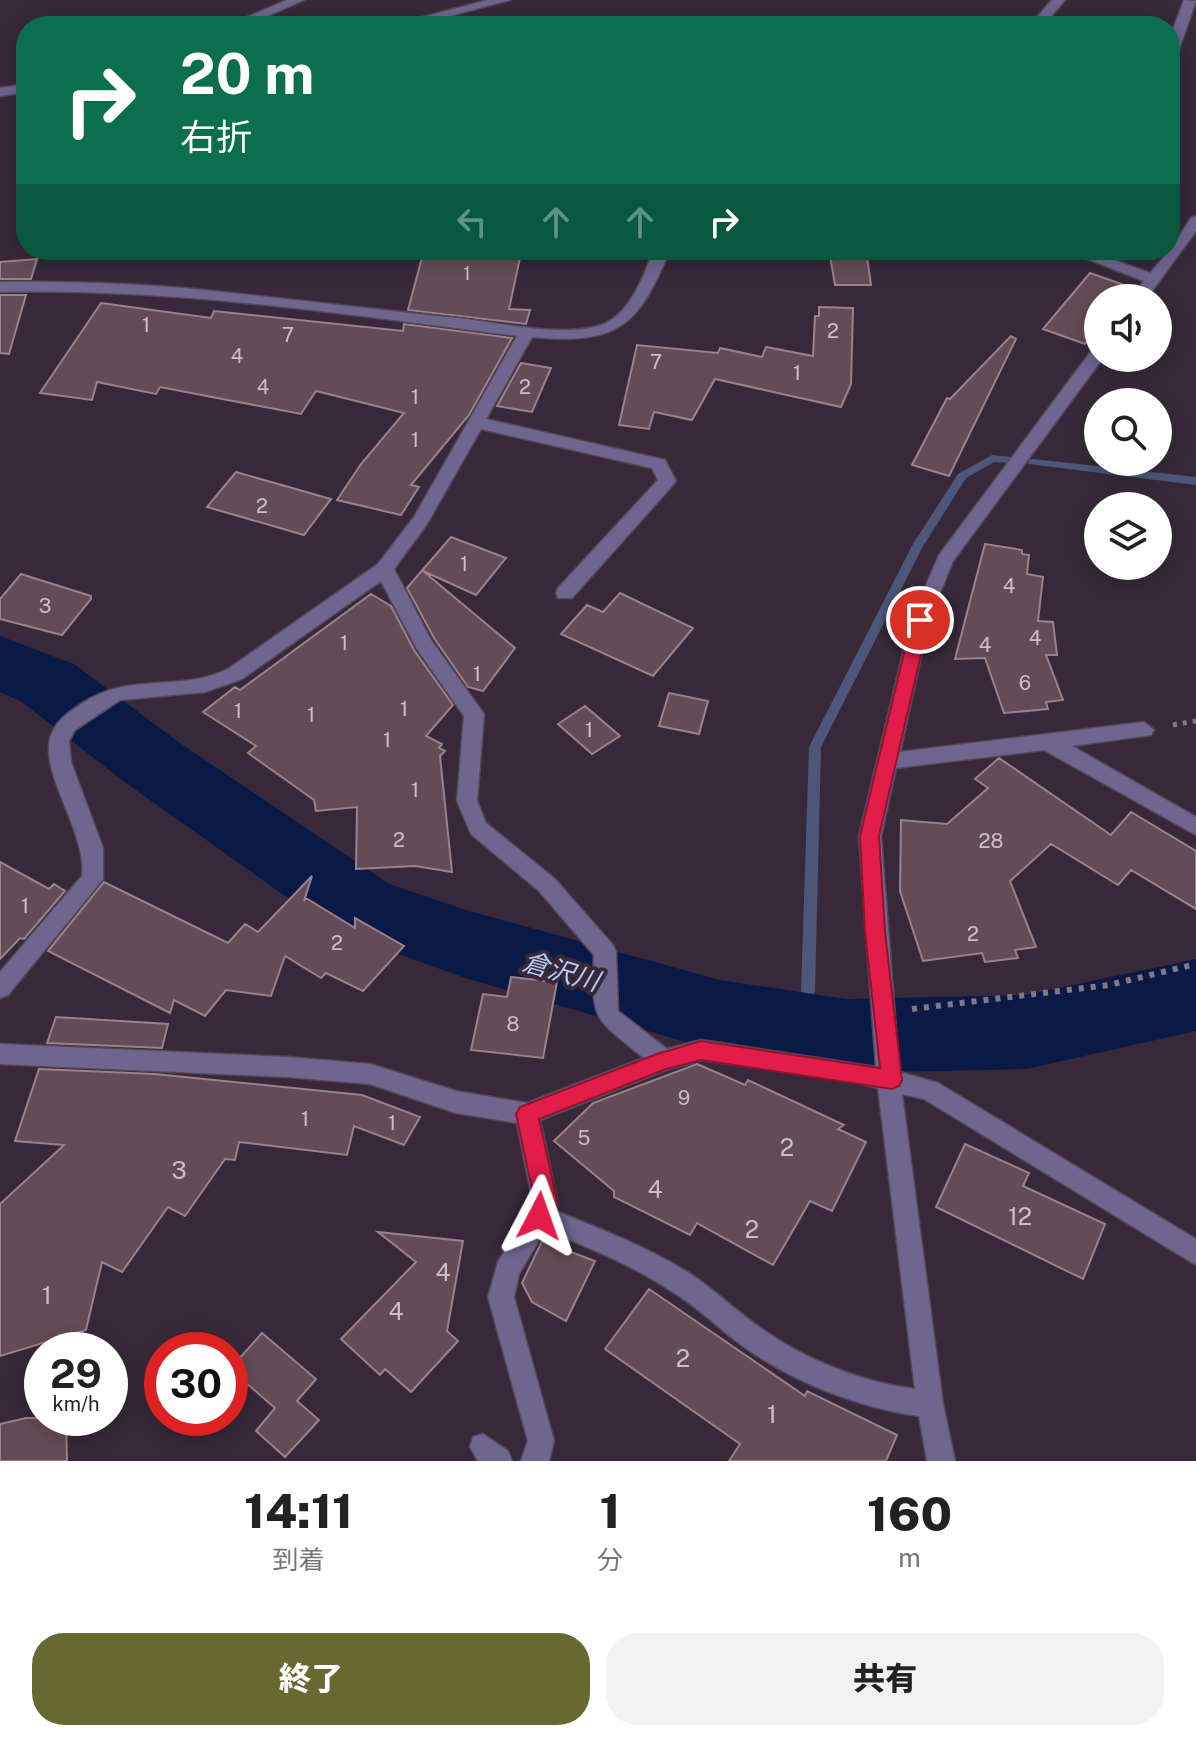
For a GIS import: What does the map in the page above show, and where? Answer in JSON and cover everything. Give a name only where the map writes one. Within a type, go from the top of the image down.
[{"type":"street","points":[[258,16],[298,0]]},
{"type":"street","points":[[437,16],[504,0]]},
{"type":"street","points":[[1045,16],[1059,0]]},
{"type":"street","points":[[1180,28],[1190,0]]},
{"type":"street","points":[[1180,243],[1196,221]]},
{"type":"street","points":[[0,287],[113,285],[341,313],[528,330],[591,332],[619,322],[630,312],[657,260]]},
{"type":"street","points":[[1100,260],[1153,279]]},
{"type":"street","points":[[1149,284],[1167,260]]},
{"type":"street","points":[[0,988],[92,879],[97,863],[91,840],[66,787],[58,742],[66,726],[113,692],[138,687],[176,688],[224,680],[245,669],[385,569],[421,520],[528,330]]},
{"type":"street","points":[[941,1461],[930,1404],[889,1068],[870,836],[920,620],[945,559],[1085,372]]},
{"type":"street","points":[[476,422],[659,464],[667,481],[565,593]]},
{"type":"street","points":[[385,569],[419,639],[444,680],[474,714],[467,801],[478,828],[547,885],[605,952],[604,999],[608,1016],[664,1060]]},
{"type":"street","points":[[886,761],[1144,730]]},
{"type":"street","points":[[1046,741],[1196,827]]},
{"type":"street","points":[[0,1054],[288,1067],[370,1074],[456,1102],[527,1114],[664,1060],[701,1050],[889,1068],[1196,1253]]},
{"type":"street","points":[[527,1114],[546,1205],[507,1270],[501,1297],[541,1441],[535,1461]]},
{"type":"street","points":[[539,1216],[632,1253],[697,1293],[755,1339],[799,1364],[896,1401],[930,1404]]},
{"type":"path","points":[[884,1017],[1109,985],[1196,964]]},
{"type":"building","points":[[37,260],[31,279],[0,279],[0,262]]},
{"type":"building","points":[[421,260],[520,260],[509,309],[530,310],[526,324],[408,310]]},
{"type":"building","points":[[831,260],[867,260],[871,285],[835,285]]},
{"type":"building","points":[[1090,273],[1121,284],[1084,284],[1084,344],[1043,329]]},
{"type":"building","points":[[0,295],[26,295],[9,354],[0,353]]},
{"type":"building","points":[[101,303],[211,318],[214,311],[403,331],[404,324],[512,338],[469,415],[411,485],[419,487],[401,515],[337,500],[361,464],[404,413],[316,391],[301,414],[160,387],[156,394],[97,382],[92,400],[40,393]]},
{"type":"building","points":[[819,307],[853,308],[851,384],[841,407],[715,379],[692,420],[654,412],[649,429],[619,425],[637,345],[718,353],[720,348],[762,357],[766,347],[813,356],[815,316],[819,316]]},
{"type":"building","points":[[1011,336],[1016,339],[949,476],[912,465],[947,398],[950,399]]},
{"type":"building","points":[[521,363],[551,368],[532,412],[497,406]]},
{"type":"building","points":[[236,472],[331,499],[304,535],[207,507]]},
{"type":"building","points":[[451,537],[506,558],[476,595],[423,571],[515,648],[483,691],[468,687],[434,638],[407,588]]},
{"type":"building","points":[[985,544],[1022,550],[1022,554],[1029,555],[1027,574],[1043,577],[1038,621],[1053,622],[1057,655],[1046,655],[1063,700],[1046,702],[1048,709],[1004,713],[985,658],[955,659]]},
{"type":"building","points":[[21,574],[91,596],[91,599],[62,635],[0,619],[0,599]]},
{"type":"building","points":[[620,593],[693,628],[653,676],[561,634],[587,605],[603,612]]},
{"type":"building","points":[[371,594],[391,606],[414,650],[453,705],[426,736],[442,744],[439,748],[445,751],[440,756],[452,872],[415,866],[356,869],[357,807],[316,811],[314,800],[248,753],[256,746],[203,712],[235,687],[240,690]]},
{"type":"building","points":[[669,693],[708,701],[699,734],[659,726]]},
{"type":"building","points":[[585,706],[620,736],[592,754],[558,724]]},
{"type":"building","points":[[999,758],[1111,835],[1131,812],[1196,851],[1196,909],[1131,870],[1118,885],[1051,844],[1010,881],[1036,947],[1015,950],[1018,958],[985,962],[982,953],[923,961],[900,891],[901,820],[947,824],[988,788],[975,779]]},
{"type":"building","points":[[0,862],[49,889],[54,884],[65,891],[24,939],[20,938],[0,959]]},
{"type":"building","points":[[312,876],[304,901],[306,898],[355,928],[355,918],[404,946],[363,991],[326,973],[321,978],[285,956],[271,996],[226,990],[205,1016],[174,1000],[170,1013],[48,951],[104,882],[228,943],[245,924],[258,932]]},
{"type":"building","points":[[511,977],[557,982],[543,1058],[471,1050],[483,994],[507,997]]},
{"type":"building","points":[[56,1017],[168,1024],[162,1048],[47,1043]]},
{"type":"building","points":[[697,1064],[745,1085],[748,1080],[844,1125],[838,1129],[866,1142],[832,1211],[810,1201],[773,1265],[697,1223],[690,1235],[614,1197],[614,1191],[554,1141],[593,1103]]},
{"type":"building","points":[[39,1069],[155,1074],[362,1095],[420,1117],[404,1145],[354,1126],[347,1155],[239,1142],[235,1160],[225,1159],[185,1216],[168,1207],[122,1272],[102,1262],[86,1330],[24,1332],[24,1349],[0,1356],[0,1204],[64,1145],[15,1141]]},
{"type":"building","points":[[965,1144],[1029,1173],[1023,1186],[1105,1224],[1083,1279],[936,1207]]},
{"type":"building","points":[[378,1232],[463,1241],[447,1331],[458,1341],[411,1392],[385,1369],[380,1375],[341,1339],[416,1262]]},
{"type":"building","points":[[542,1241],[595,1261],[566,1321],[532,1302],[522,1283]]},
{"type":"building","points":[[649,1289],[805,1396],[807,1391],[897,1435],[886,1461],[729,1461],[740,1444],[605,1349]]},
{"type":"building","points":[[262,1333],[316,1379],[297,1401],[319,1420],[285,1457],[256,1431],[275,1408],[248,1385],[248,1349]]},
{"type":"building","points":[[24,1418],[24,1436],[66,1436],[67,1461],[0,1461],[0,1424]]},
{"type":"waterway","name":"倉沢川","points":[[808,991],[815,747],[917,547],[962,476],[992,458],[1011,460]]},
{"type":"waterway","name":"倉沢川","points":[[1033,462],[1196,481]]},
{"type":"waterway","name":"倉沢川","points":[[0,662],[48,683],[150,761],[361,907],[465,944],[720,1016],[846,1036],[1026,1032],[1196,995]]},
{"type":"route","points":[[539,1216],[546,1205],[527,1114],[664,1060],[701,1050],[847,1070],[892,1080],[886,1057],[870,836],[920,620]]}]
